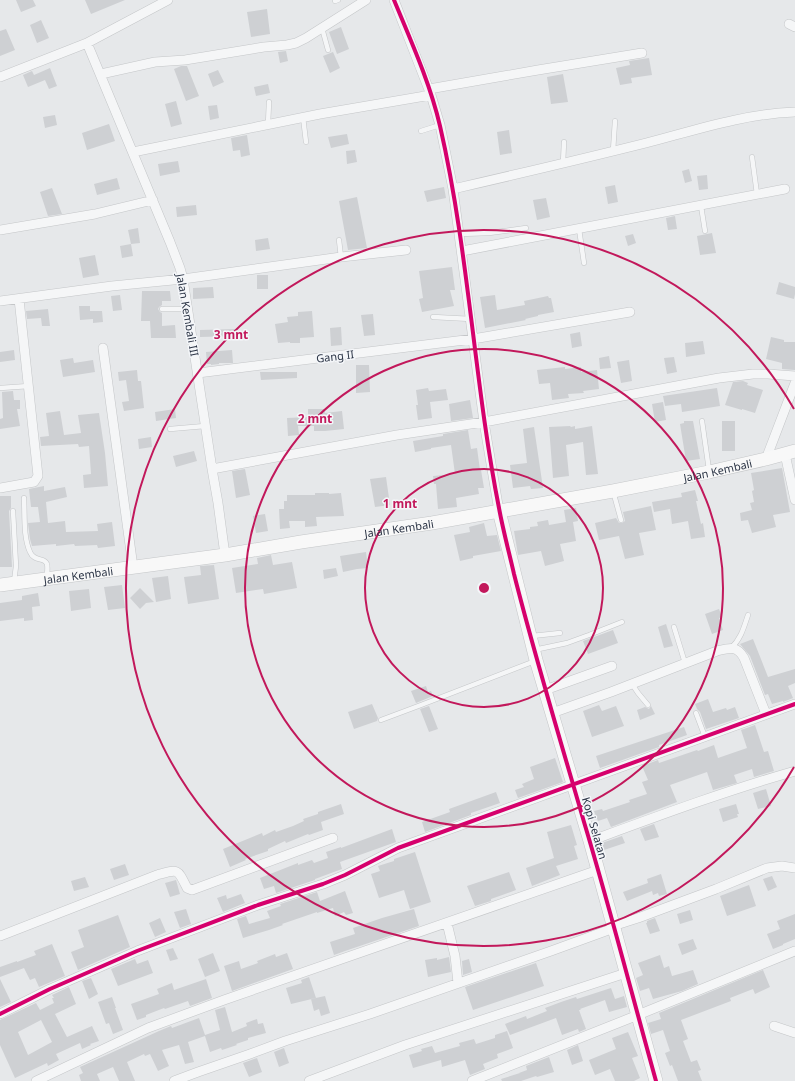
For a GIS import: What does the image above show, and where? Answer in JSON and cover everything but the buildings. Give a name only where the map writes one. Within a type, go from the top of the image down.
[{"type":"street","points":[[0,77],[87,43],[168,0]]},
{"type":"street","points":[[101,74],[155,62],[185,60],[296,43],[366,0]]},
{"type":"street","points":[[394,0],[430,92],[440,124],[460,234],[484,422],[499,511]]},
{"type":"street","name":"Jalan Kembali III","points":[[87,43],[153,200],[183,279],[225,555]]},
{"type":"street","points":[[133,152],[538,70],[642,53]]},
{"type":"street","points":[[453,189],[613,151],[734,120],[795,112]]},
{"type":"street","points":[[462,251],[785,189]]},
{"type":"street","points":[[0,230],[95,214],[153,200]]},
{"type":"street","points":[[0,301],[406,250]]},
{"type":"street","points":[[0,488],[34,482],[38,476],[19,299]]},
{"type":"street","name":"Gang II","points":[[198,373],[473,339],[630,312]]},
{"type":"street","points":[[103,348],[133,567]]},
{"type":"street","points":[[212,469],[484,422],[719,378],[753,374],[795,376]]},
{"type":"street","points":[[766,459],[795,383]]},
{"type":"street","points":[[790,453],[795,500]]},
{"type":"street","name":"Jalan Kembali","points":[[0,585],[225,555],[300,542],[416,525],[613,491],[709,472],[790,453]]},
{"type":"street","name":"Kopi Selatan","points":[[499,511],[535,655],[590,841],[656,1081]]},
{"type":"street","points":[[552,713],[718,651],[731,648],[741,653],[744,658],[766,714]]},
{"type":"street","points":[[545,690],[612,666]]},
{"type":"street","points":[[0,1014],[50,989],[137,951],[258,905],[323,884],[345,875],[398,848],[795,704]]},
{"type":"street","points":[[590,841],[682,807],[762,780],[795,771]]},
{"type":"street","points":[[0,936],[172,870],[180,874],[187,888],[192,890],[333,838]]},
{"type":"street","points":[[174,1081],[285,1041],[370,1014],[551,951],[716,889],[767,868],[782,866],[795,868]]},
{"type":"street","points":[[36,1081],[148,1028],[598,870]]},
{"type":"street","points":[[448,923],[455,956],[458,983]]},
{"type":"street","points":[[472,1081],[795,952]]},
{"type":"street","points":[[310,1081],[405,1045],[626,973]]},
{"type":"street","points":[[774,1026],[795,1032]]},
{"type":"lane","points":[[322,28],[328,50]]},
{"type":"lane","points":[[268,124],[269,102]]},
{"type":"lane","points":[[303,117],[306,142]]},
{"type":"lane","points":[[613,151],[616,121]]},
{"type":"lane","points":[[421,131],[440,124]]},
{"type":"lane","points":[[563,163],[564,142]]},
{"type":"lane","points":[[752,157],[757,194]]},
{"type":"lane","points":[[701,206],[705,231]]},
{"type":"lane","points":[[460,234],[489,233],[526,228]]},
{"type":"lane","points":[[579,229],[584,263]]},
{"type":"lane","points":[[339,240],[341,257]]},
{"type":"lane","points":[[162,309],[188,309]]},
{"type":"lane","points":[[433,317],[471,319]]},
{"type":"lane","points":[[0,388],[28,386]]},
{"type":"lane","points":[[702,421],[709,472]]},
{"type":"lane","points":[[170,429],[205,426]]},
{"type":"lane","points":[[613,491],[621,520]]},
{"type":"lane","points":[[24,498],[27,544],[33,558],[45,561],[47,564],[47,578]]},
{"type":"lane","points":[[13,511],[16,566],[14,584]]},
{"type":"lane","points":[[731,648],[737,642],[748,615]]},
{"type":"lane","points":[[381,720],[535,655],[622,622]]},
{"type":"lane","points":[[674,627],[685,663]]},
{"type":"lane","points":[[530,636],[560,633]]},
{"type":"lane","points":[[632,684],[648,706]]},
{"type":"lane","points":[[696,713],[705,737]]},
{"type":"cycle path","points":[[394,0],[426,78],[436,110],[450,173],[465,269],[490,461],[514,574],[539,667],[603,887],[656,1081]]},
{"type":"cycle path","points":[[0,1014],[50,989],[137,951],[258,905],[323,884],[345,875],[398,848],[795,704]]}]
